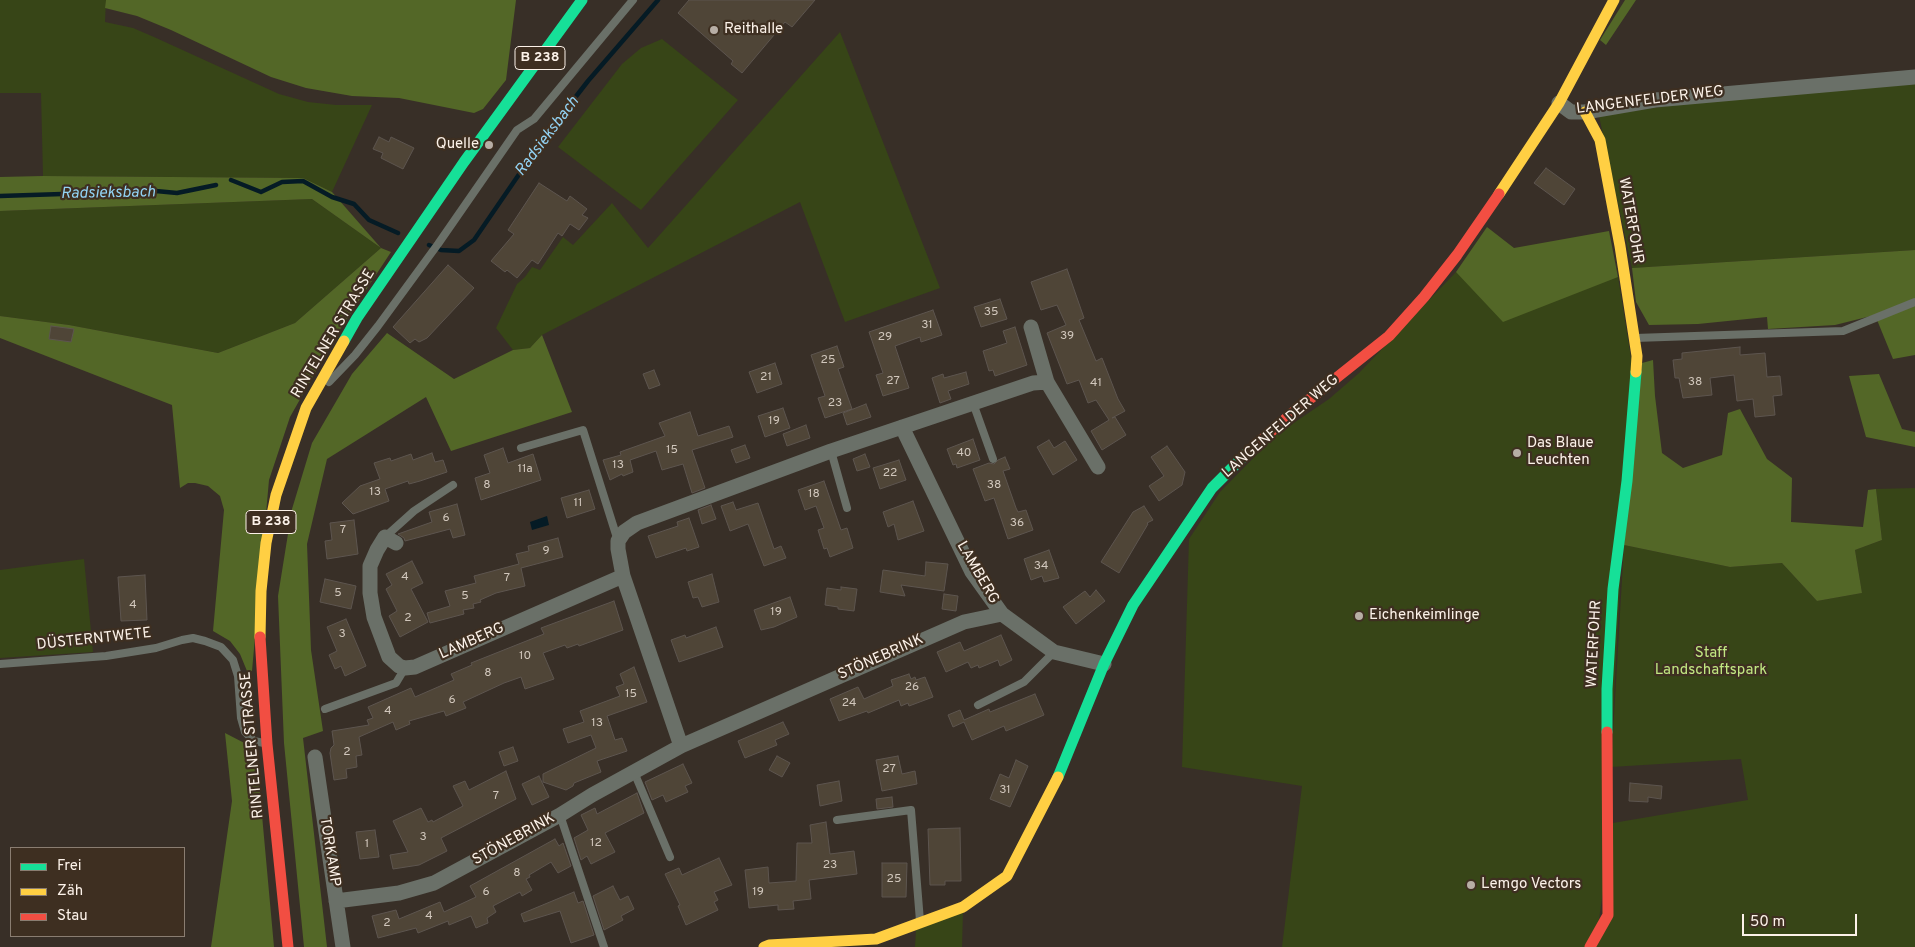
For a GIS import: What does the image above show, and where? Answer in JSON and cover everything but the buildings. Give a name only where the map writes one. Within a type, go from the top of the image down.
[{"type":"street","name":"RINTELNER STRASSE","points":[[288,947],[267,744],[260,642],[266,543],[276,495],[306,408],[357,318],[507,123],[582,0]]},
{"type":"street","points":[[1559,103],[1614,0]]},
{"type":"street","name":"LANGENFELDER WEG","points":[[764,947],[769,945],[876,939],[963,907],[1007,876],[1056,783],[1104,664],[1133,605],[1212,488],[1250,450],[1291,414],[1389,336],[1457,255],[1512,176],[1559,103],[1571,112],[1585,112],[1655,100],[1915,77]]},
{"type":"street","name":"WATERFOHR","points":[[1585,112],[1600,140],[1620,246],[1637,356],[1627,481],[1613,589],[1607,689],[1608,915],[1590,947]]},
{"type":"street","points":[[1031,327],[1047,382],[1098,467]]},
{"type":"street","points":[[681,746],[623,576],[618,541],[624,532],[637,522],[832,451],[1033,383],[1047,382]]},
{"type":"street","name":"LAMBERG","points":[[902,427],[972,572],[1002,614],[1054,652],[1104,664]]},
{"type":"street","points":[[390,540],[376,550],[370,566],[370,594],[374,617],[390,657],[399,666],[405,668]]},
{"type":"street","name":"LAMBERG","points":[[405,668],[415,667],[623,576]]},
{"type":"street","name":"STÖNEBRINK","points":[[336,901],[399,893],[434,883],[560,815],[592,795],[681,746],[964,622],[1002,614]]},
{"type":"street","name":"TORKAMP","points":[[315,757],[342,947]]},
{"type":"lane","points":[[313,393],[334,378],[355,354],[438,244],[507,123],[534,119],[633,0]]},
{"type":"lane","points":[[1634,338],[1843,331],[1915,302]]},
{"type":"lane","points":[[973,403],[993,459]]},
{"type":"lane","points":[[521,448],[582,430],[618,541]]},
{"type":"lane","points":[[832,451],[847,508]]},
{"type":"lane","points":[[390,540],[414,511],[453,485]]},
{"type":"lane","name":"DÜSTERNTWETE","points":[[0,664],[106,656],[156,648],[193,638],[205,641],[221,647],[233,660],[238,676],[241,718],[245,732],[254,741],[267,744]]},
{"type":"lane","points":[[978,705],[1024,682],[1054,652]]},
{"type":"lane","points":[[325,709],[396,683],[405,668]]},
{"type":"lane","points":[[634,772],[670,857]]},
{"type":"lane","points":[[837,820],[910,810],[920,923]]},
{"type":"lane","points":[[560,815],[604,947]]},
{"type":"green space","points":[[0,0],[106,0],[105,22],[133,28],[279,94],[308,102],[336,105],[372,105],[332,192],[303,178],[43,176],[41,93],[0,93]]},
{"type":"green space","points":[[106,0],[516,0],[506,80],[483,109],[474,113],[399,98],[352,96],[306,88],[271,77],[137,16],[105,8]]},
{"type":"green space","points":[[1625,0],[1636,0],[1606,45],[1600,40]]},
{"type":"green space","points":[[840,32],[940,288],[845,322],[800,202],[542,335],[530,348],[513,350],[496,328],[517,284],[532,267],[540,270],[563,237],[573,245],[612,203],[648,248]]},
{"type":"green space","points":[[662,39],[738,100],[641,210],[558,147],[622,64],[641,48]]},
{"type":"green space","points":[[1915,84],[1915,250],[1632,268],[1599,116],[1688,103]]},
{"type":"green space","points":[[0,177],[303,178],[332,192],[381,248],[312,199],[0,211]]},
{"type":"green space","points":[[312,199],[381,248],[295,323],[218,353],[69,325],[0,316],[0,211]]},
{"type":"green space","points":[[1487,227],[1514,248],[1609,231],[1618,277],[1503,322],[1456,272]]},
{"type":"green space","points":[[381,248],[391,252],[337,334],[290,417],[269,480],[252,671],[247,671],[240,654],[230,641],[213,631],[224,510],[220,496],[208,486],[188,483],[180,488],[172,405],[0,338],[0,316],[69,325],[218,353],[295,323]]},
{"type":"green space","points":[[1915,250],[1915,355],[1893,359],[1875,315],[1835,325],[1768,329],[1767,317],[1698,324],[1649,325],[1636,302],[1632,268]]},
{"type":"green space","points":[[1456,272],[1618,277],[1632,364],[1602,921],[1587,947],[1282,947],[1302,786],[1182,767],[1189,539],[1220,492],[1276,435],[1329,399],[1359,373]]},
{"type":"green space","points":[[387,333],[454,379],[513,350],[530,348],[542,335],[572,412],[451,451],[426,397],[327,459],[307,544],[311,650],[323,731],[303,738],[327,947],[304,947],[284,743],[278,596],[292,509],[312,443],[352,374]]},
{"type":"green space","points":[[1653,360],[1662,453],[1683,468],[1722,455],[1728,413],[1740,409],[1767,459],[1792,478],[1791,522],[1863,527],[1868,490],[1876,489],[1882,540],[1855,550],[1862,593],[1817,601],[1782,563],[1730,567],[1624,545],[1642,363]]},
{"type":"green space","points":[[1879,374],[1902,429],[1915,432],[1915,447],[1866,437],[1849,376]]},
{"type":"green space","name":"Staff Landschaftspark","points":[[1915,488],[1915,947],[1595,947],[1613,823],[1748,800],[1741,759],[1611,767],[1624,545],[1730,567],[1782,563],[1817,601],[1862,593],[1855,550],[1882,540],[1876,489]]},
{"type":"green space","points":[[84,559],[93,652],[0,658],[0,570]]},
{"type":"green space","points":[[225,733],[256,749],[274,947],[211,947],[232,801]]},
{"type":"green space","points":[[963,912],[962,947],[915,947],[916,930]]},
{"type":"water","points":[[547,516],[549,525],[532,530],[530,522]]},
{"type":"waterway","name":"Radsieksbach","points":[[429,245],[441,250],[459,251],[474,240],[546,135],[588,81],[658,0]]},
{"type":"waterway","name":"Radsieksbach","points":[[231,180],[261,192],[282,182],[303,181],[332,197],[354,204],[369,220],[398,233]]},
{"type":"waterway","name":"Radsieksbach","points":[[0,196],[156,191],[177,193],[216,185]]},
{"type":"traffic: fast","points":[[344,341],[357,318],[464,162],[582,0]]},
{"type":"traffic: fast","points":[[1607,732],[1607,689],[1613,589],[1627,481],[1636,372]]},
{"type":"traffic: fast","points":[[1058,777],[1104,664],[1133,605],[1212,488],[1248,452]]},
{"type":"traffic: slow","points":[[1499,194],[1559,103],[1614,0]]},
{"type":"traffic: slow","points":[[1585,112],[1600,140],[1620,246],[1637,356],[1636,372]]},
{"type":"traffic: slow","points":[[260,637],[261,591],[266,543],[276,495],[306,408],[344,341]]},
{"type":"traffic: slow","points":[[764,947],[769,945],[876,939],[963,907],[1007,876],[1058,777]]},
{"type":"traffic: jam","points":[[1248,452],[1291,414],[1389,336],[1424,297],[1457,255],[1499,194]]},
{"type":"traffic: jam","points":[[260,637],[267,744],[288,947]]},
{"type":"traffic: jam","points":[[1590,947],[1608,915],[1607,732]]},
{"type":"place","name":"Reithalle","points":[[714,30]]},
{"type":"place","name":"Quelle","points":[[489,145]]},
{"type":"place","name":"Das Blaue Leuchten","points":[[1517,453]]},
{"type":"place","name":"Eichenkeimlinge","points":[[1359,616]]},
{"type":"place","name":"Lemgo Vectors","points":[[1471,885]]}]
